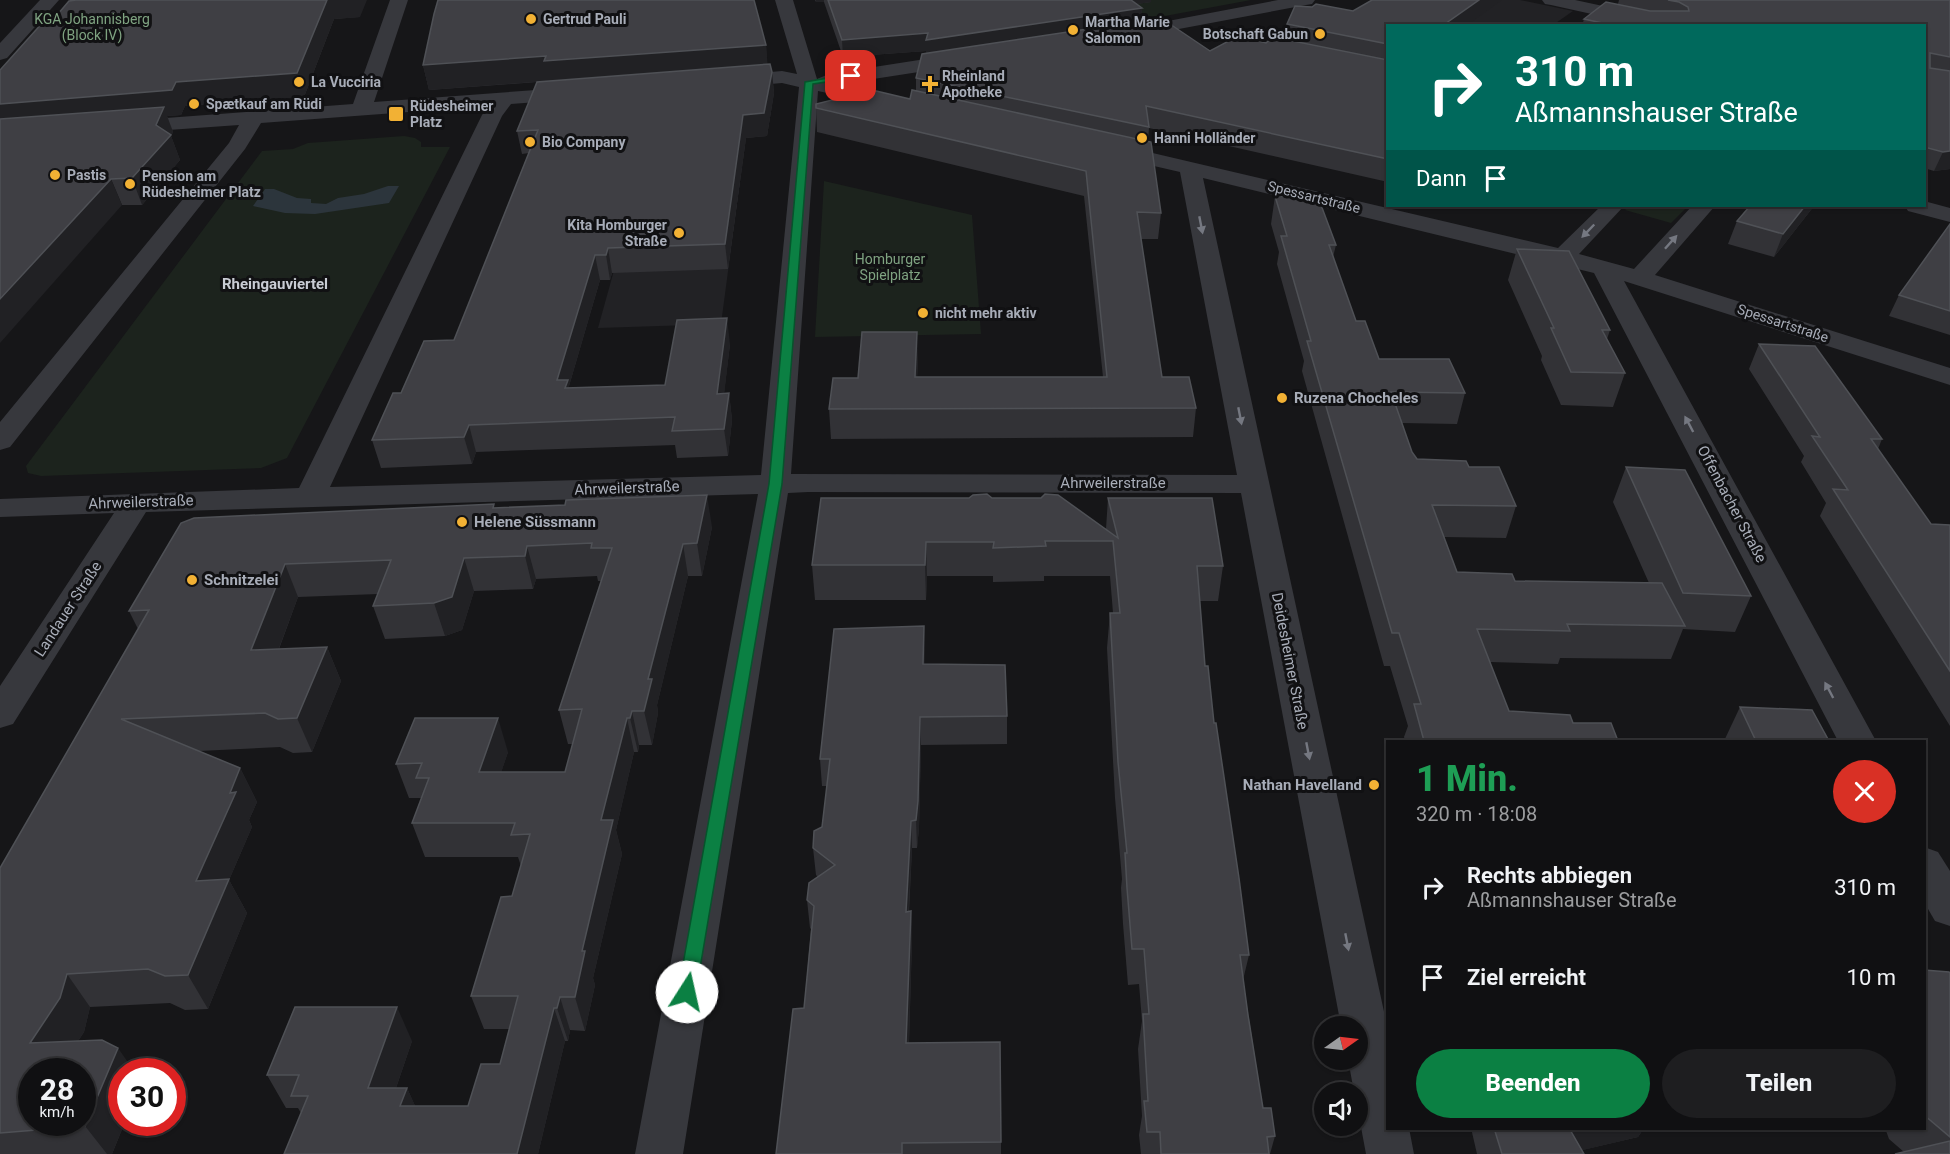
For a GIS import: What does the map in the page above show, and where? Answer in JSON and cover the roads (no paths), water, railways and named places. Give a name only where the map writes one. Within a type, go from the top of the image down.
[{"type":"street","points":[[0,54],[50,0]]},
{"type":"street","points":[[362,108],[399,0]]},
{"type":"street","points":[[659,1154],[776,484],[809,82],[784,0]]},
{"type":"street","points":[[1109,37],[1180,26],[1306,0]]},
{"type":"street","points":[[1551,0],[1664,24]]},
{"type":"street","points":[[1180,26],[1189,32],[1210,37]]},
{"type":"street","points":[[712,90],[786,91],[809,82],[979,57]]},
{"type":"street","points":[[809,82],[924,108]]},
{"type":"street","points":[[114,137],[499,107],[600,91]]},
{"type":"street","points":[[310,498],[499,107]]},
{"type":"street","points":[[0,441],[250,126],[362,108],[587,108]]},
{"type":"street","name":"Spessartstraße","points":[[1086,144],[1190,167],[1604,268],[1950,377]]},
{"type":"street","name":"Deidesheimer Straße","points":[[1190,167],[1389,1154]]},
{"type":"street","points":[[1563,257],[1611,207]]},
{"type":"street","points":[[1639,278],[1703,207]]},
{"type":"street","points":[[1920,207],[1950,215]]},
{"type":"street","name":"Offenbacher Straße","points":[[1604,268],[1712,465],[1856,740]]},
{"type":"street","name":"Ahrweilerstraße","points":[[0,508],[776,484],[1254,484]]},
{"type":"street","name":"Landauer Straße","points":[[0,715],[137,502]]},
{"type":"street","points":[[1926,867],[1950,909]]},
{"type":"place","name":"Gertrud Pauli","points":[[531,19]]},
{"type":"place","name":"Martha Marie Salomon","points":[[1073,30]]},
{"type":"place","name":"Botschaft Gabun","points":[[1320,34]]},
{"type":"place","name":"La Vucciria","points":[[299,82]]},
{"type":"place","name":"Rheinland Apotheke","points":[[930,84]]},
{"type":"place","name":"Spætkauf am Rüdi","points":[[194,104]]},
{"type":"place","name":"Rüdesheimer Platz","points":[[396,114]]},
{"type":"place","name":"Hanni Holländer","points":[[1142,138]]},
{"type":"place","name":"Bio Company","points":[[530,142]]},
{"type":"place","name":"Pastis","points":[[55,175]]},
{"type":"place","name":"Pension am Rüdesheimer Platz","points":[[130,184]]},
{"type":"place","name":"Kita Homburger Straße","points":[[679,233]]},
{"type":"place","name":"nicht mehr aktiv","points":[[923,313]]},
{"type":"place","name":"Ruzena Chocheles","points":[[1282,398]]},
{"type":"place","name":"Helene Süssmann","points":[[462,522]]},
{"type":"place","name":"Schnitzelei","points":[[192,580]]},
{"type":"place","name":"Nathan Havelland","points":[[1374,785]]},
{"type":"district","name":"Rheingauviertel","points":[[275,284]]},
{"type":"park label","name":"KGA Johannisberg (Block IV)","points":[[92,28]]},
{"type":"park label","name":"Homburger Spielplatz","points":[[890,268]]}]
